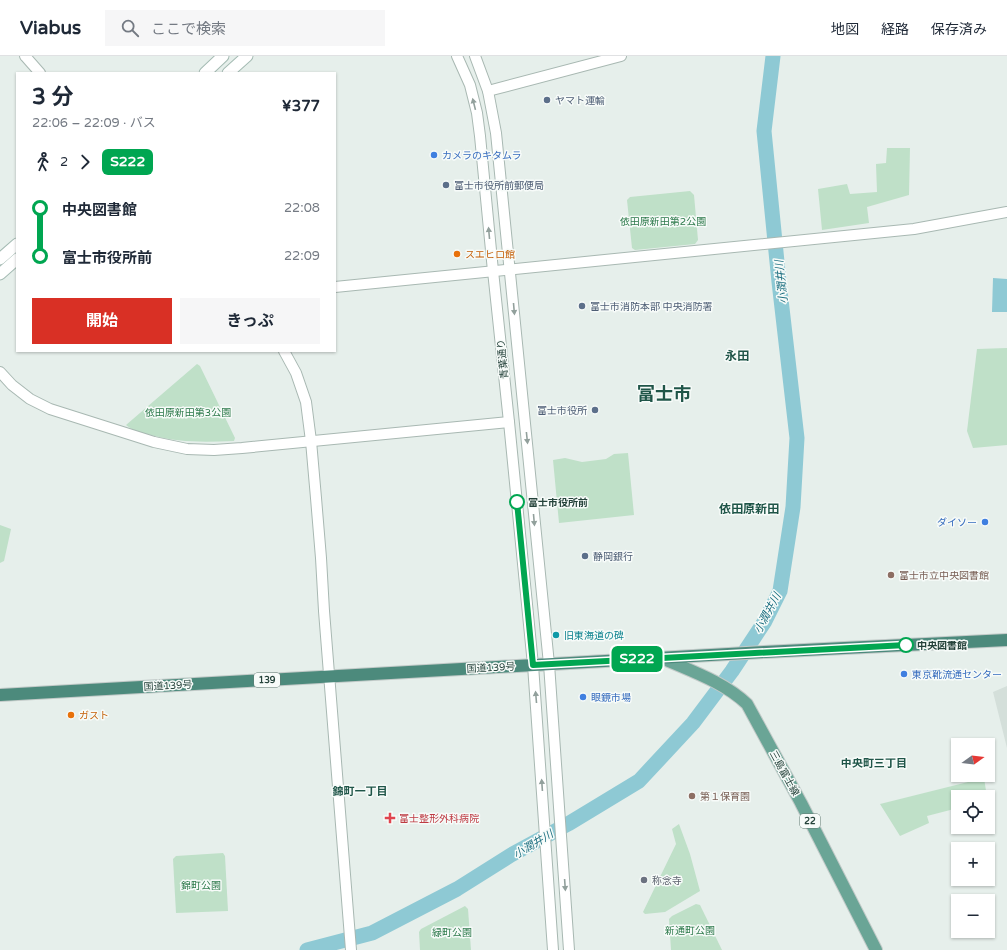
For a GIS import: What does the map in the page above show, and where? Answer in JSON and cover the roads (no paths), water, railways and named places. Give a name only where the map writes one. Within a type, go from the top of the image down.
[{"type":"highway","name":"国道139号","points":[[0,695],[764,652],[1007,640]]},
{"type":"main road","points":[[206,72],[223,56]]},
{"type":"main road","points":[[229,72],[247,56]]},
{"type":"main road","points":[[0,259],[16,245]]},
{"type":"main road","points":[[0,274],[16,260]]},
{"type":"main road","name":"三島富士線","points":[[662,658],[718,683],[730,690],[747,704],[801,803],[876,950]]},
{"type":"street","points":[[25,56],[39,72]]},
{"type":"street","name":"青葉通り","points":[[457,56],[470,85],[477,112],[480,136],[533,665],[553,950]]},
{"type":"street","name":"青葉通り","points":[[475,56],[488,91],[496,133],[549,664],[569,950]]},
{"type":"street","points":[[488,91],[621,56]]},
{"type":"street","points":[[336,287],[914,229],[1007,212]]},
{"type":"street","points":[[285,352],[296,373],[306,402],[311,441],[351,950]]},
{"type":"street","points":[[0,372],[12,385],[30,399],[50,409],[154,442],[187,449],[214,450],[509,422]]},
{"type":"water","points":[[993,278],[1007,279],[1007,312],[992,312]]},
{"type":"waterway","name":"小潤井川","points":[[307,950],[372,933],[457,889],[511,855],[568,824],[639,781],[693,723],[732,671],[765,621],[780,591],[793,507],[797,438],[779,282],[764,131],[773,56]]},
{"type":"place","name":"ヤマト運輸","points":[[547,100]]},
{"type":"place","name":"カメラのキタムラ","points":[[434,155]]},
{"type":"place","name":"富士市役所前郵便局","points":[[446,185]]},
{"type":"place","name":"スエヒロ館","points":[[457,254]]},
{"type":"place","name":"富士市消防本部 中央消防署","points":[[582,306]]},
{"type":"place","name":"富士市役所","points":[[595,410]]},
{"type":"place","name":"富士市役所前","points":[[517,502]]},
{"type":"place","name":"ダイソー","points":[[985,522]]},
{"type":"place","name":"静岡銀行","points":[[585,556]]},
{"type":"place","name":"富士市立中央図書館","points":[[891,575]]},
{"type":"place","name":"旧東海道の碑","points":[[556,635]]},
{"type":"place","name":"中央図書館","points":[[906,645]]},
{"type":"place","name":"東京靴流通センター","points":[[904,674]]},
{"type":"place","name":"眼鏡市場","points":[[583,697]]},
{"type":"place","name":"ガスト","points":[[71,715]]},
{"type":"place","name":"第１保育園","points":[[692,796]]},
{"type":"place","name":"富士整形外科病院","points":[[390,818]]},
{"type":"place","name":"称念寺","points":[[644,880]]},
{"type":"district","name":"永田","points":[[737,356]]},
{"type":"district","name":"富士市","points":[[664,394]]},
{"type":"district","name":"依田原新田","points":[[749,509]]},
{"type":"district","name":"中央町三丁目","points":[[874,763]]},
{"type":"district","name":"錦町一丁目","points":[[360,791]]},
{"type":"park label","name":"依田原新田第2公園","points":[[663,221]]},
{"type":"park label","name":"依田原新田第3公園","points":[[188,412]]},
{"type":"park label","name":"錦町公園","points":[[201,885]]},
{"type":"park label","name":"新通町公園","points":[[690,930]]},
{"type":"park label","name":"緑町公園","points":[[452,932]]}]
